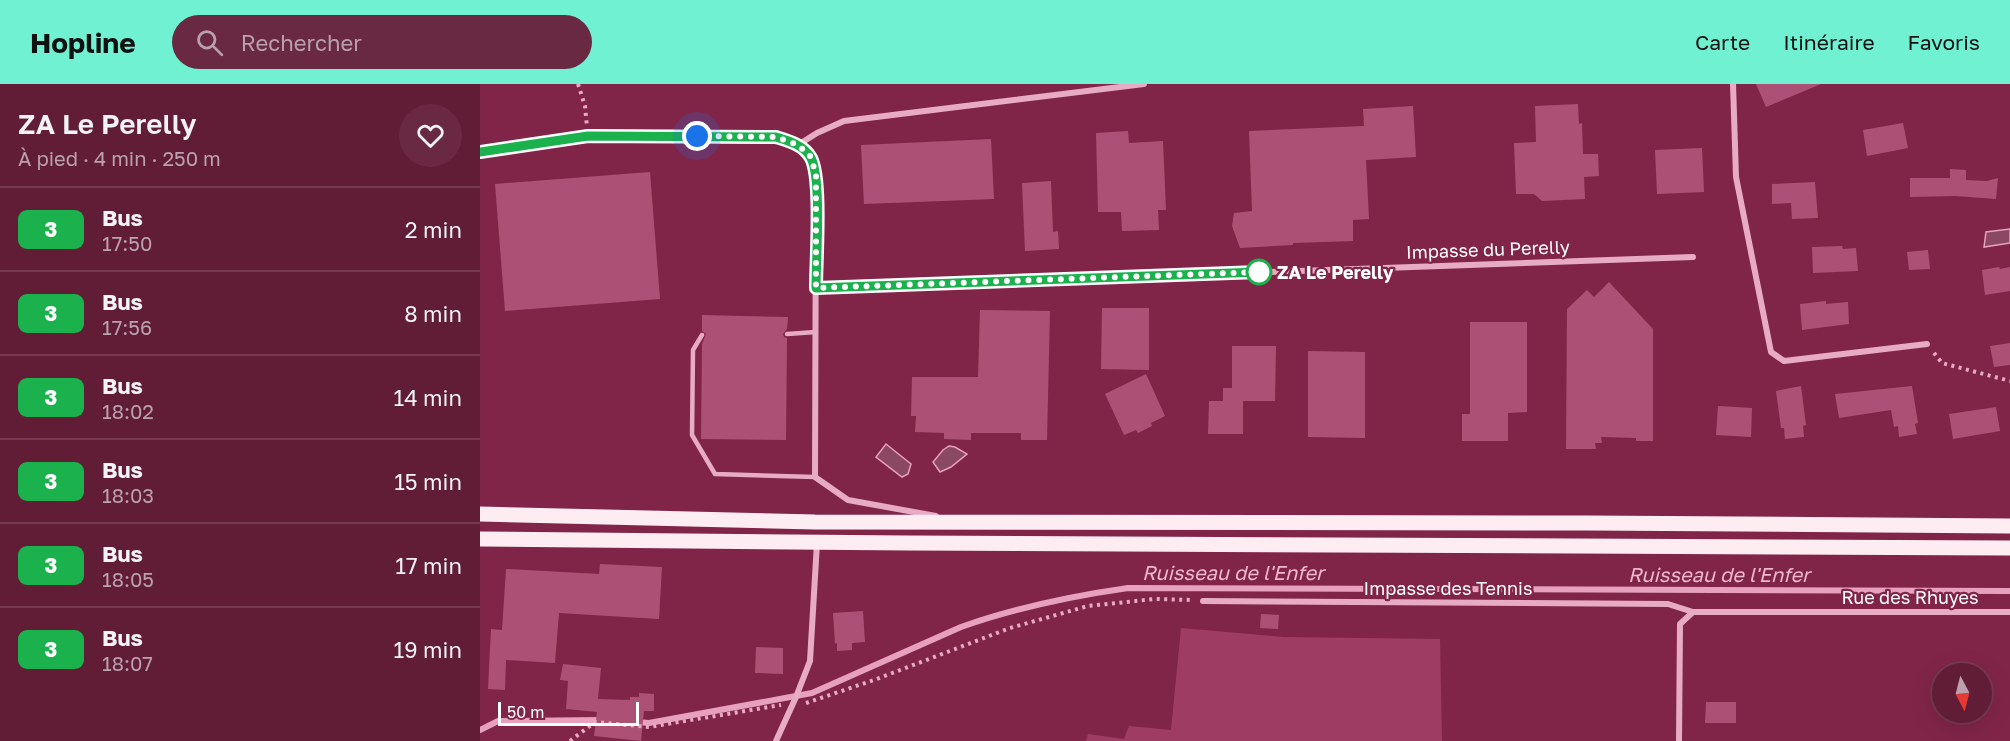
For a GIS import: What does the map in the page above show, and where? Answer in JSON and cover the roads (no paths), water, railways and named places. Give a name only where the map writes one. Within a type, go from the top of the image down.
[{"type":"main road","points":[[480,514],[815,522],[2010,526]]},
{"type":"main road","points":[[480,539],[817,543],[2010,548]]},
{"type":"street","points":[[798,145],[817,133],[844,121],[1144,84]]},
{"type":"street","points":[[1733,84],[1736,177],[1772,352],[1784,361],[1927,344]]},
{"type":"street","points":[[480,152],[588,136],[776,137],[798,145],[811,157],[816,175],[815,477],[848,500],[966,521]]},
{"type":"street","name":"Impasse du Perelly","points":[[816,288],[1693,257]]},
{"type":"street","points":[[776,741],[810,661],[817,543]]},
{"type":"street","name":"Impasse des Tennis","points":[[1203,601],[1668,604],[1693,612]]},
{"type":"street","points":[[1678,741],[1680,624],[1693,612]]},
{"type":"street","name":"Rue des Rhuyes","points":[[1693,612],[2010,612]]},
{"type":"lane","points":[[787,334],[816,332]]},
{"type":"lane","points":[[702,335],[693,350],[692,435],[715,474],[815,477]]},
{"type":"waterway","name":"Ruisseau de l'Enfer","points":[[637,722],[649,723],[812,693],[981,620],[1044,603],[1128,588],[2010,591]]},
{"type":"waterway","name":"Ruisseau de l'Enfer","points":[[480,730],[498,721],[603,720]]},
{"type":"place","name":"ZA Le Perelly","points":[[1259,272]]}]
